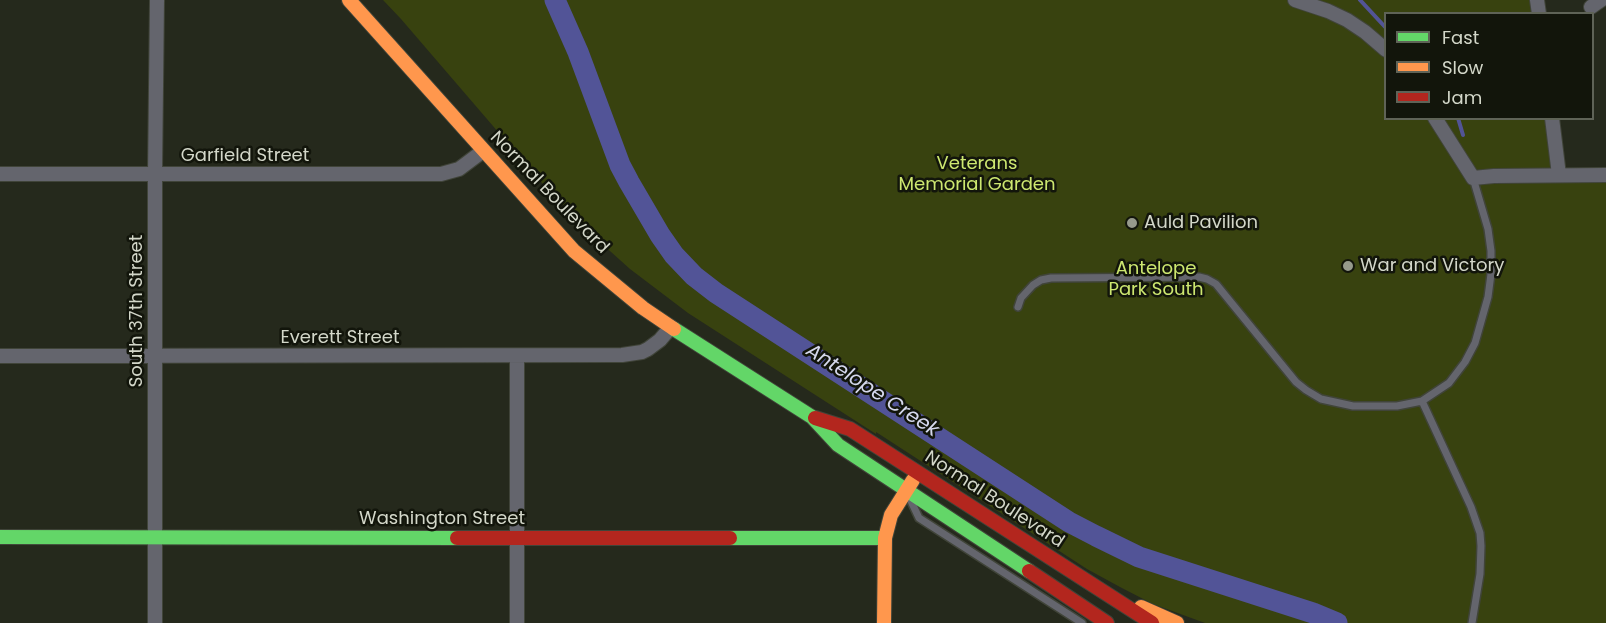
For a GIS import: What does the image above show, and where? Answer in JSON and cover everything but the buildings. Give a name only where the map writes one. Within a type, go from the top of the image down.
[{"type":"main road","name":"Normal Boulevard","points":[[349,0],[574,250],[643,308],[812,417],[838,445],[897,488],[1107,623]]},
{"type":"main road","name":"Normal Boulevard","points":[[812,417],[850,429],[1152,623]]},
{"type":"main road","points":[[884,623],[885,538],[897,488],[913,470]]},
{"type":"main road","points":[[882,505],[879,530],[885,538]]},
{"type":"main road","name":"Washington Street","points":[[0,537],[885,538]]},
{"type":"main road","points":[[1081,578],[1177,623]]},
{"type":"street","name":"South 37th Street","points":[[155,623],[157,0]]},
{"type":"street","points":[[1295,0],[1347,20],[1384,48]]},
{"type":"street","points":[[1436,120],[1473,178],[1606,175]]},
{"type":"street","points":[[1552,120],[1559,176]]},
{"type":"street","name":"Garfield Street","points":[[0,174],[441,174],[459,169],[483,151]]},
{"type":"street","name":"Everett Street","points":[[0,356],[631,354],[648,349],[671,327]]},
{"type":"street","points":[[517,356],[517,623]]},
{"type":"lane","points":[[1018,307],[1021,298],[1033,285],[1051,278],[1199,276],[1216,284],[1296,382],[1314,394],[1336,403],[1362,406],[1397,406],[1422,401],[1449,383],[1465,362],[1475,343],[1488,297],[1491,274],[1489,240],[1473,178]]},
{"type":"lane","points":[[1422,401],[1471,507],[1480,533],[1480,574],[1472,623]]},
{"type":"lane","points":[[897,488],[919,518],[1082,623]]},
{"type":"green space","name":"Antelope Park South","points":[[383,0],[1537,0],[1539,12],[1384,12],[1384,120],[1552,120],[1559,175],[1606,175],[1606,623],[1205,623],[1153,604],[1087,569],[876,432],[876,434],[688,313],[630,269],[591,234],[548,190]]},
{"type":"waterway","name":"Antelope Creek","points":[[555,0],[578,52],[620,165],[660,235],[674,255],[694,276],[716,293],[1069,522],[1139,557],[1313,613],[1337,623]]},
{"type":"waterway","points":[[1360,0],[1384,26]]},
{"type":"waterway","points":[[1459,120],[1463,135]]},
{"type":"traffic: fast","points":[[674,329],[812,417],[838,445],[1029,571]]},
{"type":"traffic: fast","points":[[0,537],[457,538]]},
{"type":"traffic: fast","points":[[730,538],[885,538]]},
{"type":"traffic: slow","points":[[349,0],[574,251],[643,308],[674,329]]},
{"type":"traffic: slow","points":[[884,623],[885,538],[891,515],[913,480]]},
{"type":"traffic: slow","points":[[1141,607],[1177,623]]},
{"type":"traffic: jam","points":[[815,418],[850,429],[1152,623]]},
{"type":"traffic: jam","points":[[457,538],[730,538]]},
{"type":"traffic: jam","points":[[1029,571],[1107,623]]},
{"type":"place","name":"Auld Pavilion","points":[[1132,223]]},
{"type":"place","name":"War and Victory","points":[[1348,266]]},
{"type":"park label","name":"Veterans Memorial Garden","points":[[977,174]]}]
